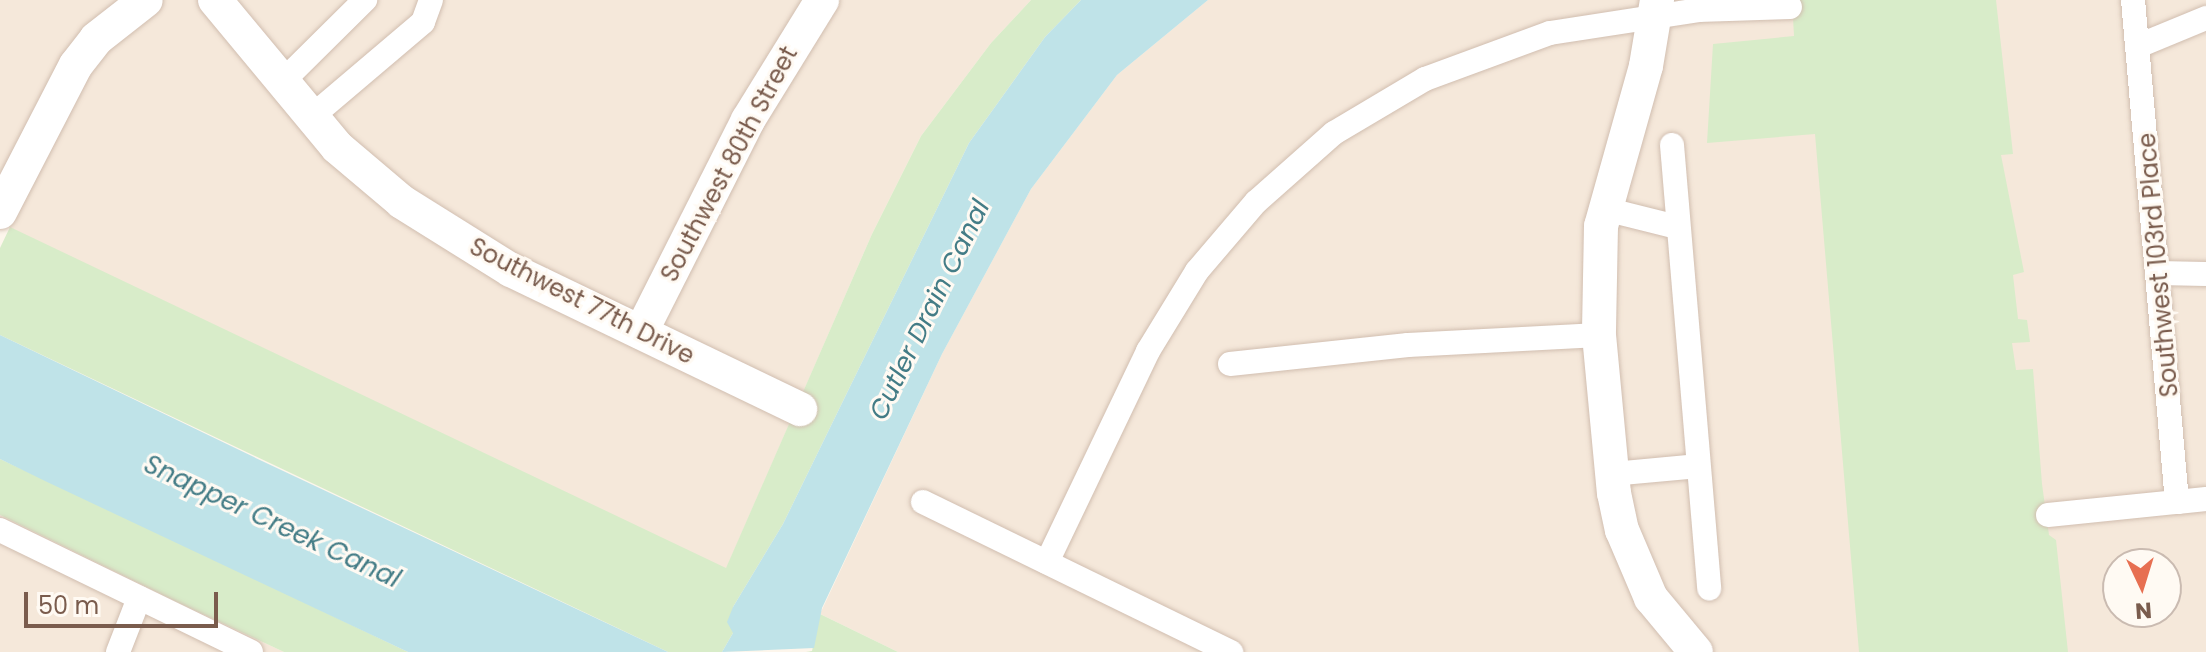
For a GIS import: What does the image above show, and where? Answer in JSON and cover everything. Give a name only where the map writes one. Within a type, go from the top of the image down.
[{"type":"street","points":[[0,212],[76,65],[96,39],[146,0]]},
{"type":"street","name":"Southwest 77th Drive","points":[[215,0],[280,84],[364,174],[445,231],[511,270],[800,409]]},
{"type":"street","points":[[280,84],[365,0]]},
{"type":"street","points":[[310,118],[423,22],[431,0]]},
{"type":"street","name":"Southwest 80th Street","points":[[641,332],[748,120],[822,0]]},
{"type":"street","name":"Southwest 103rd Place","points":[[2133,0],[2177,502]]},
{"type":"street","points":[[1047,562],[1165,319],[1211,251],[1279,178],[1362,113],[1475,57],[1550,33],[1657,7],[1790,7]]},
{"type":"street","points":[[1657,7],[1605,209],[1599,245],[1599,335],[1612,474],[1622,530],[1637,571],[1696,652]]},
{"type":"street","points":[[2138,46],[2206,18]]},
{"type":"street","points":[[1672,145],[1709,588]]},
{"type":"street","points":[[1605,209],[1677,227]]},
{"type":"street","points":[[2158,273],[2206,274]]},
{"type":"street","points":[[1230,364],[1408,345],[1599,335]]},
{"type":"street","points":[[1612,474],[1698,466]]},
{"type":"street","points":[[2048,515],[2206,499]]},
{"type":"street","points":[[923,502],[1231,652]]},
{"type":"street","points":[[0,530],[251,652]]},
{"type":"street","points":[[118,652],[139,598]]},
{"type":"shaded area","points":[[0,0],[1031,0],[991,43],[921,136],[872,234],[726,569],[0,223]]},
{"type":"shaded area","points":[[1208,0],[2206,0],[2206,652],[898,652],[820,614],[942,354],[1031,189],[1117,75]]},
{"type":"shaded area","points":[[0,515],[179,603],[284,652],[0,652]]},
{"type":"green space","points":[[1031,0],[1081,0],[1045,37],[969,143],[783,524],[733,607],[733,633],[722,652],[668,652],[0,335],[0,248],[10,227],[726,568],[872,234],[921,136],[991,43]]},
{"type":"green space","points":[[1792,0],[1996,0],[2013,154],[2001,155],[2024,272],[2013,275],[2018,319],[2027,320],[2030,342],[2012,343],[2016,370],[2033,369],[2042,484],[2049,535],[2056,540],[2068,652],[1859,652],[1815,134],[1707,143],[1713,44],[1794,36]]},
{"type":"green space","points":[[0,459],[408,652],[284,652],[179,603],[0,515]]},
{"type":"green space","points":[[820,614],[898,652],[806,652],[812,651]]},
{"type":"water","name":"Cutler Drain Canal","points":[[1081,0],[1208,0],[1117,75],[1031,189],[942,354],[822,608],[814,648],[722,652],[733,633],[727,622],[733,607],[783,524],[969,143],[1045,37]]},
{"type":"water","name":"Snapper Creek Canal","points":[[0,335],[668,652],[408,652],[45,481],[0,459]]}]
